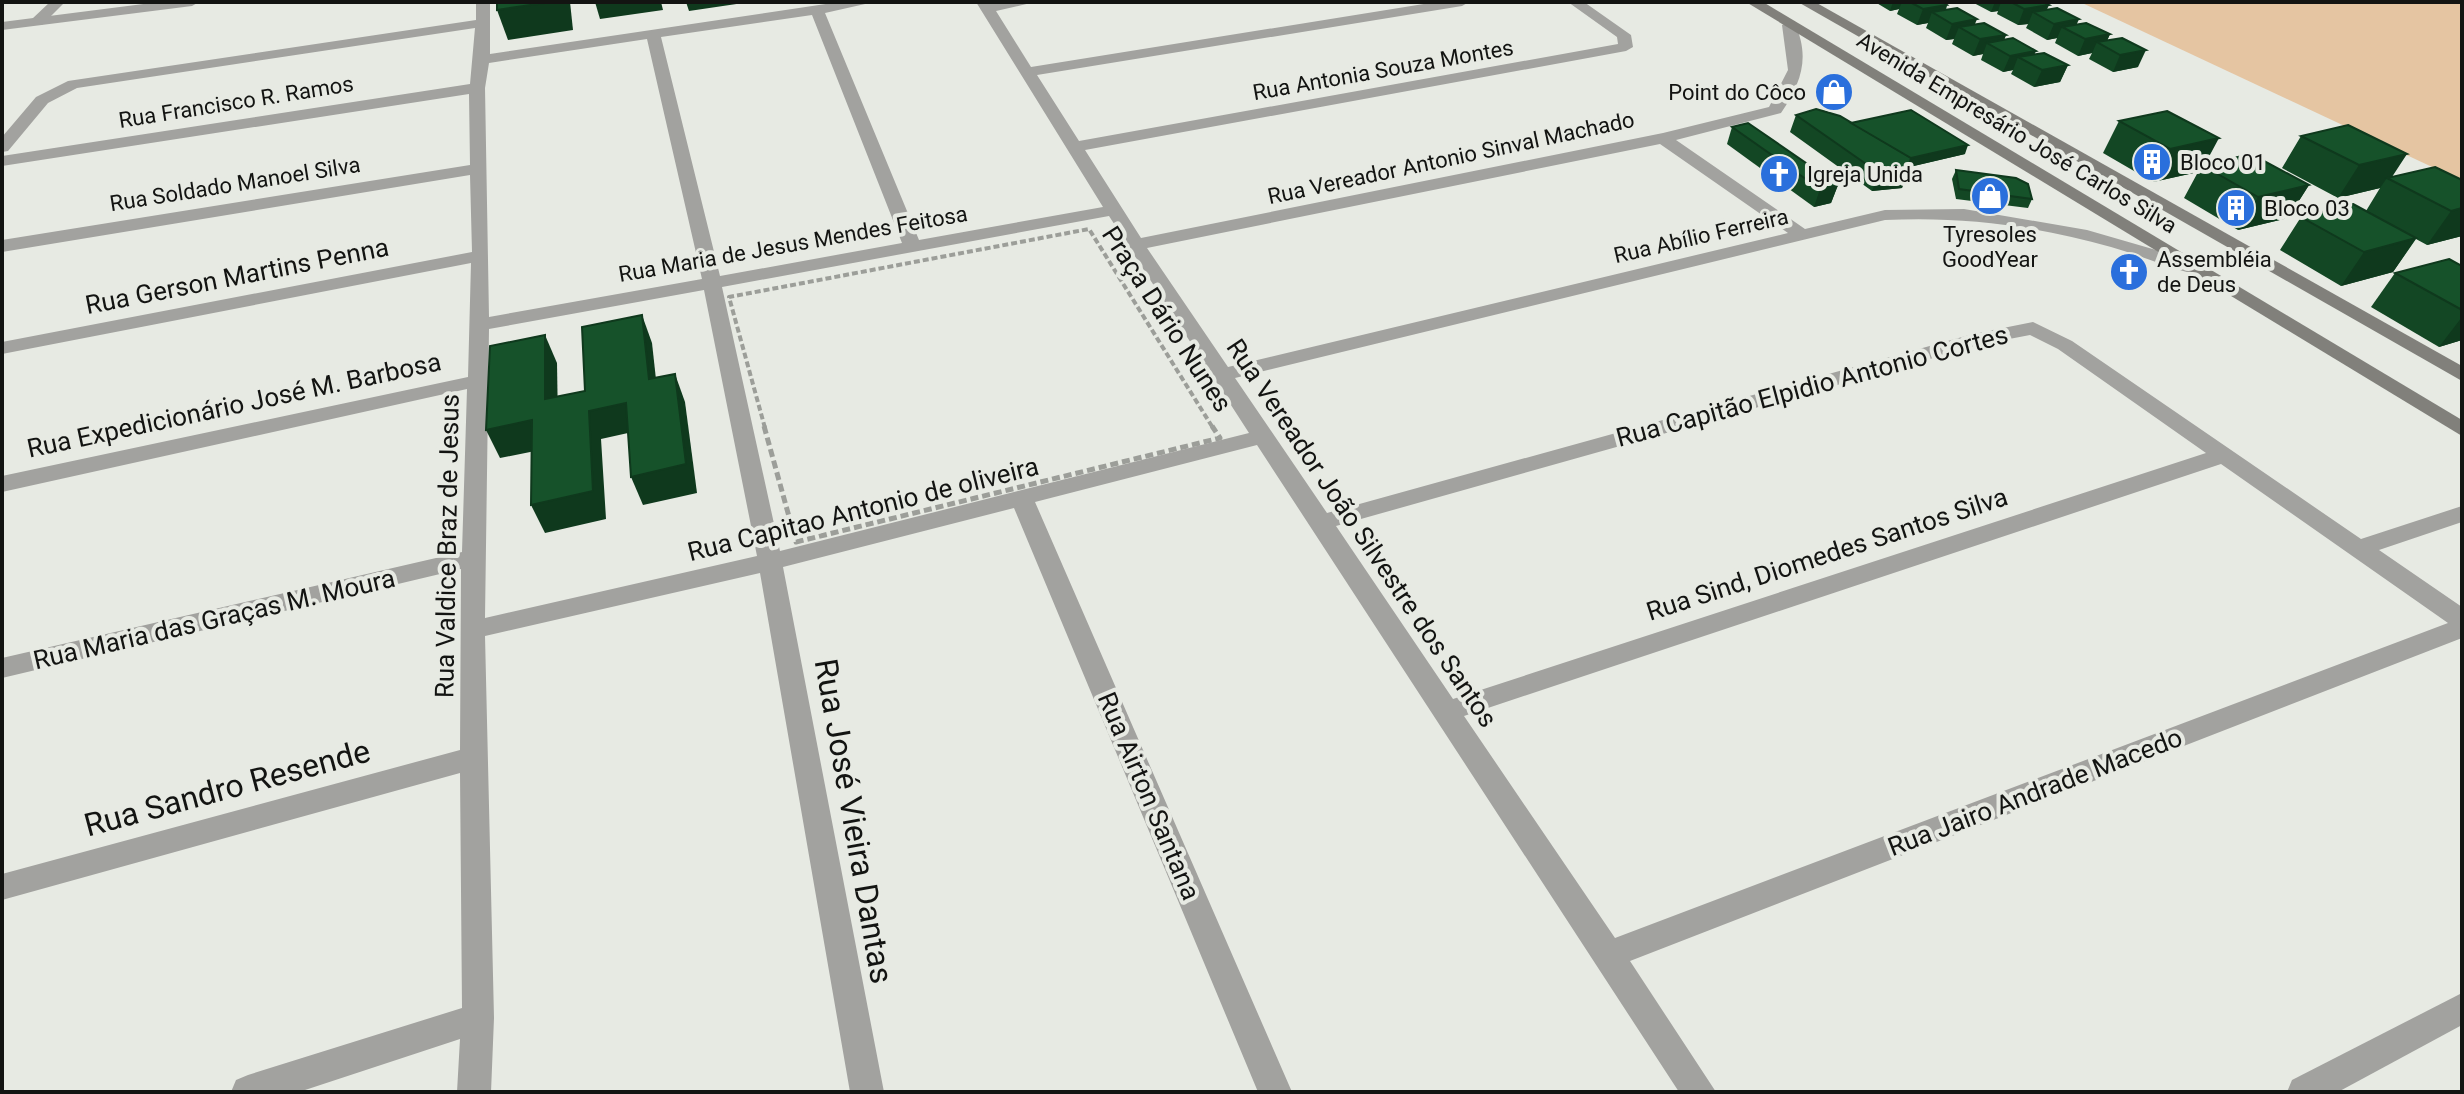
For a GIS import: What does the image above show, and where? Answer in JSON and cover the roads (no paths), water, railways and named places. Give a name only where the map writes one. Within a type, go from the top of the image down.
[{"type":"main road","name":"Avenida Empresário José Carlos Silva","points":[[1753,2],[2462,429]]},
{"type":"main road","name":"Avenida Empresário José Carlos Silva","points":[[1805,2],[2462,375]]},
{"type":"street","points":[[2,32],[34,22],[58,2]]},
{"type":"street","points":[[2,26],[192,2]]},
{"type":"street","points":[[482,60],[867,2]]},
{"type":"street","points":[[985,5],[1028,2]]},
{"type":"street","points":[[1026,72],[1462,2]]},
{"type":"street","name":"Rua Antonia Souza Montes","points":[[1076,147],[1626,47],[1624,35],[1575,2]]},
{"type":"street","name":"Rua Vereador João Silvestre dos Santos","points":[[985,5],[1221,375],[1323,522],[1699,1092]]},
{"type":"street","points":[[817,10],[913,248]]},
{"type":"street","points":[[2,147],[42,100],[73,84],[482,12]]},
{"type":"street","name":"Rua Valdice Braz de Jesus","points":[[474,1092],[478,1018],[472,630],[481,256],[477,88],[482,60],[482,12]]},
{"type":"street","name":"Rua Vereador Antonio Sinval Machado","points":[[1136,245],[1663,138],[1775,110],[1795,81],[1800,65],[1789,25]]},
{"type":"street","name":"Rua José Vieira Dantas","points":[[653,33],[712,283],[770,562],[867,1092]]},
{"type":"street","name":"Rua Francisco R. Ramos","points":[[2,161],[477,88]]},
{"type":"street","points":[[1663,138],[1804,236]]},
{"type":"street","name":"Rua Soldado Manoel Silva","points":[[2,246],[477,169]]},
{"type":"street","name":"Rua Maria de Jesus Mendes Feitosa","points":[[480,325],[1114,210]]},
{"type":"street","name":"Rua Abílio Ferreira","points":[[1221,375],[1885,215],[1922,211],[2066,228],[2194,268]]},
{"type":"street","name":"Rua Gerson Martins Penna","points":[[2,348],[481,256]]},
{"type":"street","name":"Rua Capitão Elpidio Antonio Cortes","points":[[1323,522],[2026,328],[2044,331],[2362,547],[2462,620]]},
{"type":"street","name":"Rua Expedicionário José M. Barbosa","points":[[2,484],[477,381]]},
{"type":"street","name":"Rua Capitao Antonio de oliveira","points":[[472,630],[770,562],[1265,436]]},
{"type":"street","name":"Rua Sind, Diomedes Santos Silva","points":[[1448,711],[2225,455]]},
{"type":"street","name":"Rua Airton Santana","points":[[1022,500],[1275,1092]]},
{"type":"street","points":[[2362,547],[2462,514]]},
{"type":"street","name":"Rua Maria das Graças M. Moura","points":[[2,668],[473,558]]},
{"type":"street","name":"Rua Jairo Andrade Macedo","points":[[1608,955],[2462,628]]},
{"type":"street","name":"Rua Sandro Resende","points":[[2,887],[472,758]]},
{"type":"street","points":[[2304,1092],[2462,1008]]},
{"type":"street","points":[[248,1092],[478,1018]]},
{"type":"place","name":"Point do Côco","points":[[1834,92]]},
{"type":"place","name":"Bloco 01","points":[[2152,162]]},
{"type":"place","name":"Igreja Unida","points":[[1779,174]]},
{"type":"place","name":"Tyresoles GoodYear","points":[[1990,196]]},
{"type":"place","name":"Bloco 03","points":[[2236,208]]},
{"type":"place","name":"Assembléia de Deus","points":[[2129,272]]}]
